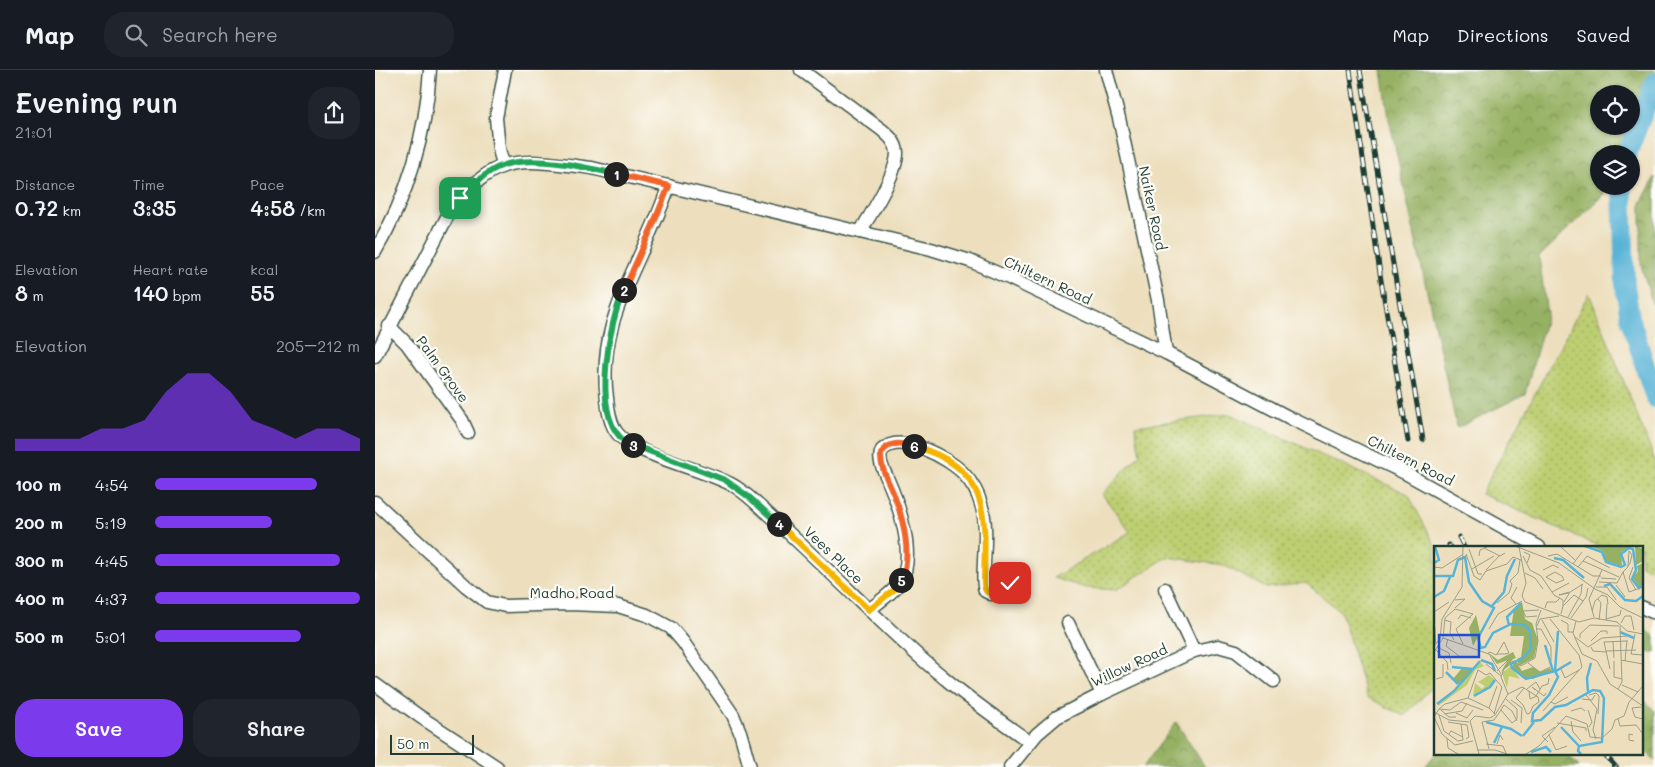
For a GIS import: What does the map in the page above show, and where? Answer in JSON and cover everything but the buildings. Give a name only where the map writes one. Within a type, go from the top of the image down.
[{"type":"street","points":[[375,252],[385,235],[407,184],[421,140],[430,70]]},
{"type":"street","points":[[375,356],[447,217],[460,198],[475,182],[503,165],[499,149],[496,118],[505,70]]},
{"type":"street","points":[[801,70],[882,130],[894,143],[897,152],[893,169],[861,232]]},
{"type":"street","name":"Naiker Road","points":[[1106,70],[1121,127],[1152,272],[1166,353]]},
{"type":"street","name":"Chiltern Road","points":[[503,165],[517,162],[546,162],[592,168],[931,249],[970,261],[1166,353],[1292,419],[1405,473],[1537,546]]},
{"type":"street","name":"Vees Place","points":[[669,186],[620,297],[610,330],[606,391],[608,408],[614,429],[626,442],[643,450],[709,473],[738,488],[797,540],[943,678],[1030,742]]},
{"type":"street","name":"Palm Grove","points":[[389,326],[407,344],[462,420],[468,433]]},
{"type":"street","points":[[869,610],[895,589],[906,565],[904,531],[899,511],[880,460],[882,450],[891,444],[915,446],[934,454],[956,466],[972,484],[978,494],[983,513],[985,591],[991,594],[996,592],[1019,576]]},
{"type":"street","name":"Madho Road","points":[[375,502],[466,586],[487,602],[505,606],[570,604],[618,606],[647,614],[671,628],[683,642],[733,715],[750,767]]},
{"type":"street","points":[[1165,589],[1194,651]]},
{"type":"street","points":[[1643,608],[1655,613]]},
{"type":"street","points":[[1068,623],[1102,694]]},
{"type":"street","name":"Willow Road","points":[[1010,767],[1030,742],[1046,725],[1057,717],[1194,651],[1207,647],[1226,647],[1248,659],[1274,681]]},
{"type":"street","points":[[375,684],[412,711],[497,767]]},
{"type":"green space","points":[[1382,70],[1655,70],[1640,109],[1640,85],[1590,85],[1590,135],[1629,135],[1625,145],[1590,145],[1590,195],[1603,195],[1539,257],[1547,314],[1525,394],[1457,428],[1389,119]]},
{"type":"green space","points":[[1655,177],[1655,313],[1641,265],[1641,203]]},
{"type":"green space","points":[[1589,293],[1655,461],[1655,571],[1643,566],[1643,546],[1599,546],[1481,494]]},
{"type":"green space","points":[[1230,414],[1408,494],[1435,546],[1434,685],[1404,716],[1367,697],[1341,612],[1306,583],[1266,588],[1223,565],[1167,557],[1116,590],[1086,588],[1053,578],[1130,532],[1102,494],[1140,454],[1135,426]]},
{"type":"green space","points":[[1643,629],[1655,636],[1655,652],[1643,653]]},
{"type":"green space","points":[[1643,699],[1655,711],[1655,761],[1643,749]]},
{"type":"green space","points":[[1176,722],[1205,767],[1143,767]]},
{"type":"green space","points":[[1435,754],[1568,754],[1579,767],[1425,767]]},
{"type":"waterway","points":[[1630,145],[1655,82]]},
{"type":"waterway","points":[[1622,195],[1625,286],[1630,318],[1655,398]]},
{"type":"railway","points":[[1350,70],[1381,280],[1408,441]]},
{"type":"railway","points":[[1360,70],[1423,440]]},
{"type":"railway","points":[[1459,537],[1464,546]]},
{"type":"railway","points":[[1604,754],[1616,767]]},
{"type":"route","points":[[460,198],[475,182],[503,165],[532,161],[592,168],[669,186],[620,297],[610,330],[605,375],[606,391],[611,419],[619,437],[643,450],[709,473],[738,488],[869,610],[895,589],[900,582],[906,565],[904,531],[894,496],[880,460],[882,450],[891,444],[915,446],[956,466],[972,484],[978,494],[983,513],[985,530],[985,591],[991,594],[1010,583]]}]
